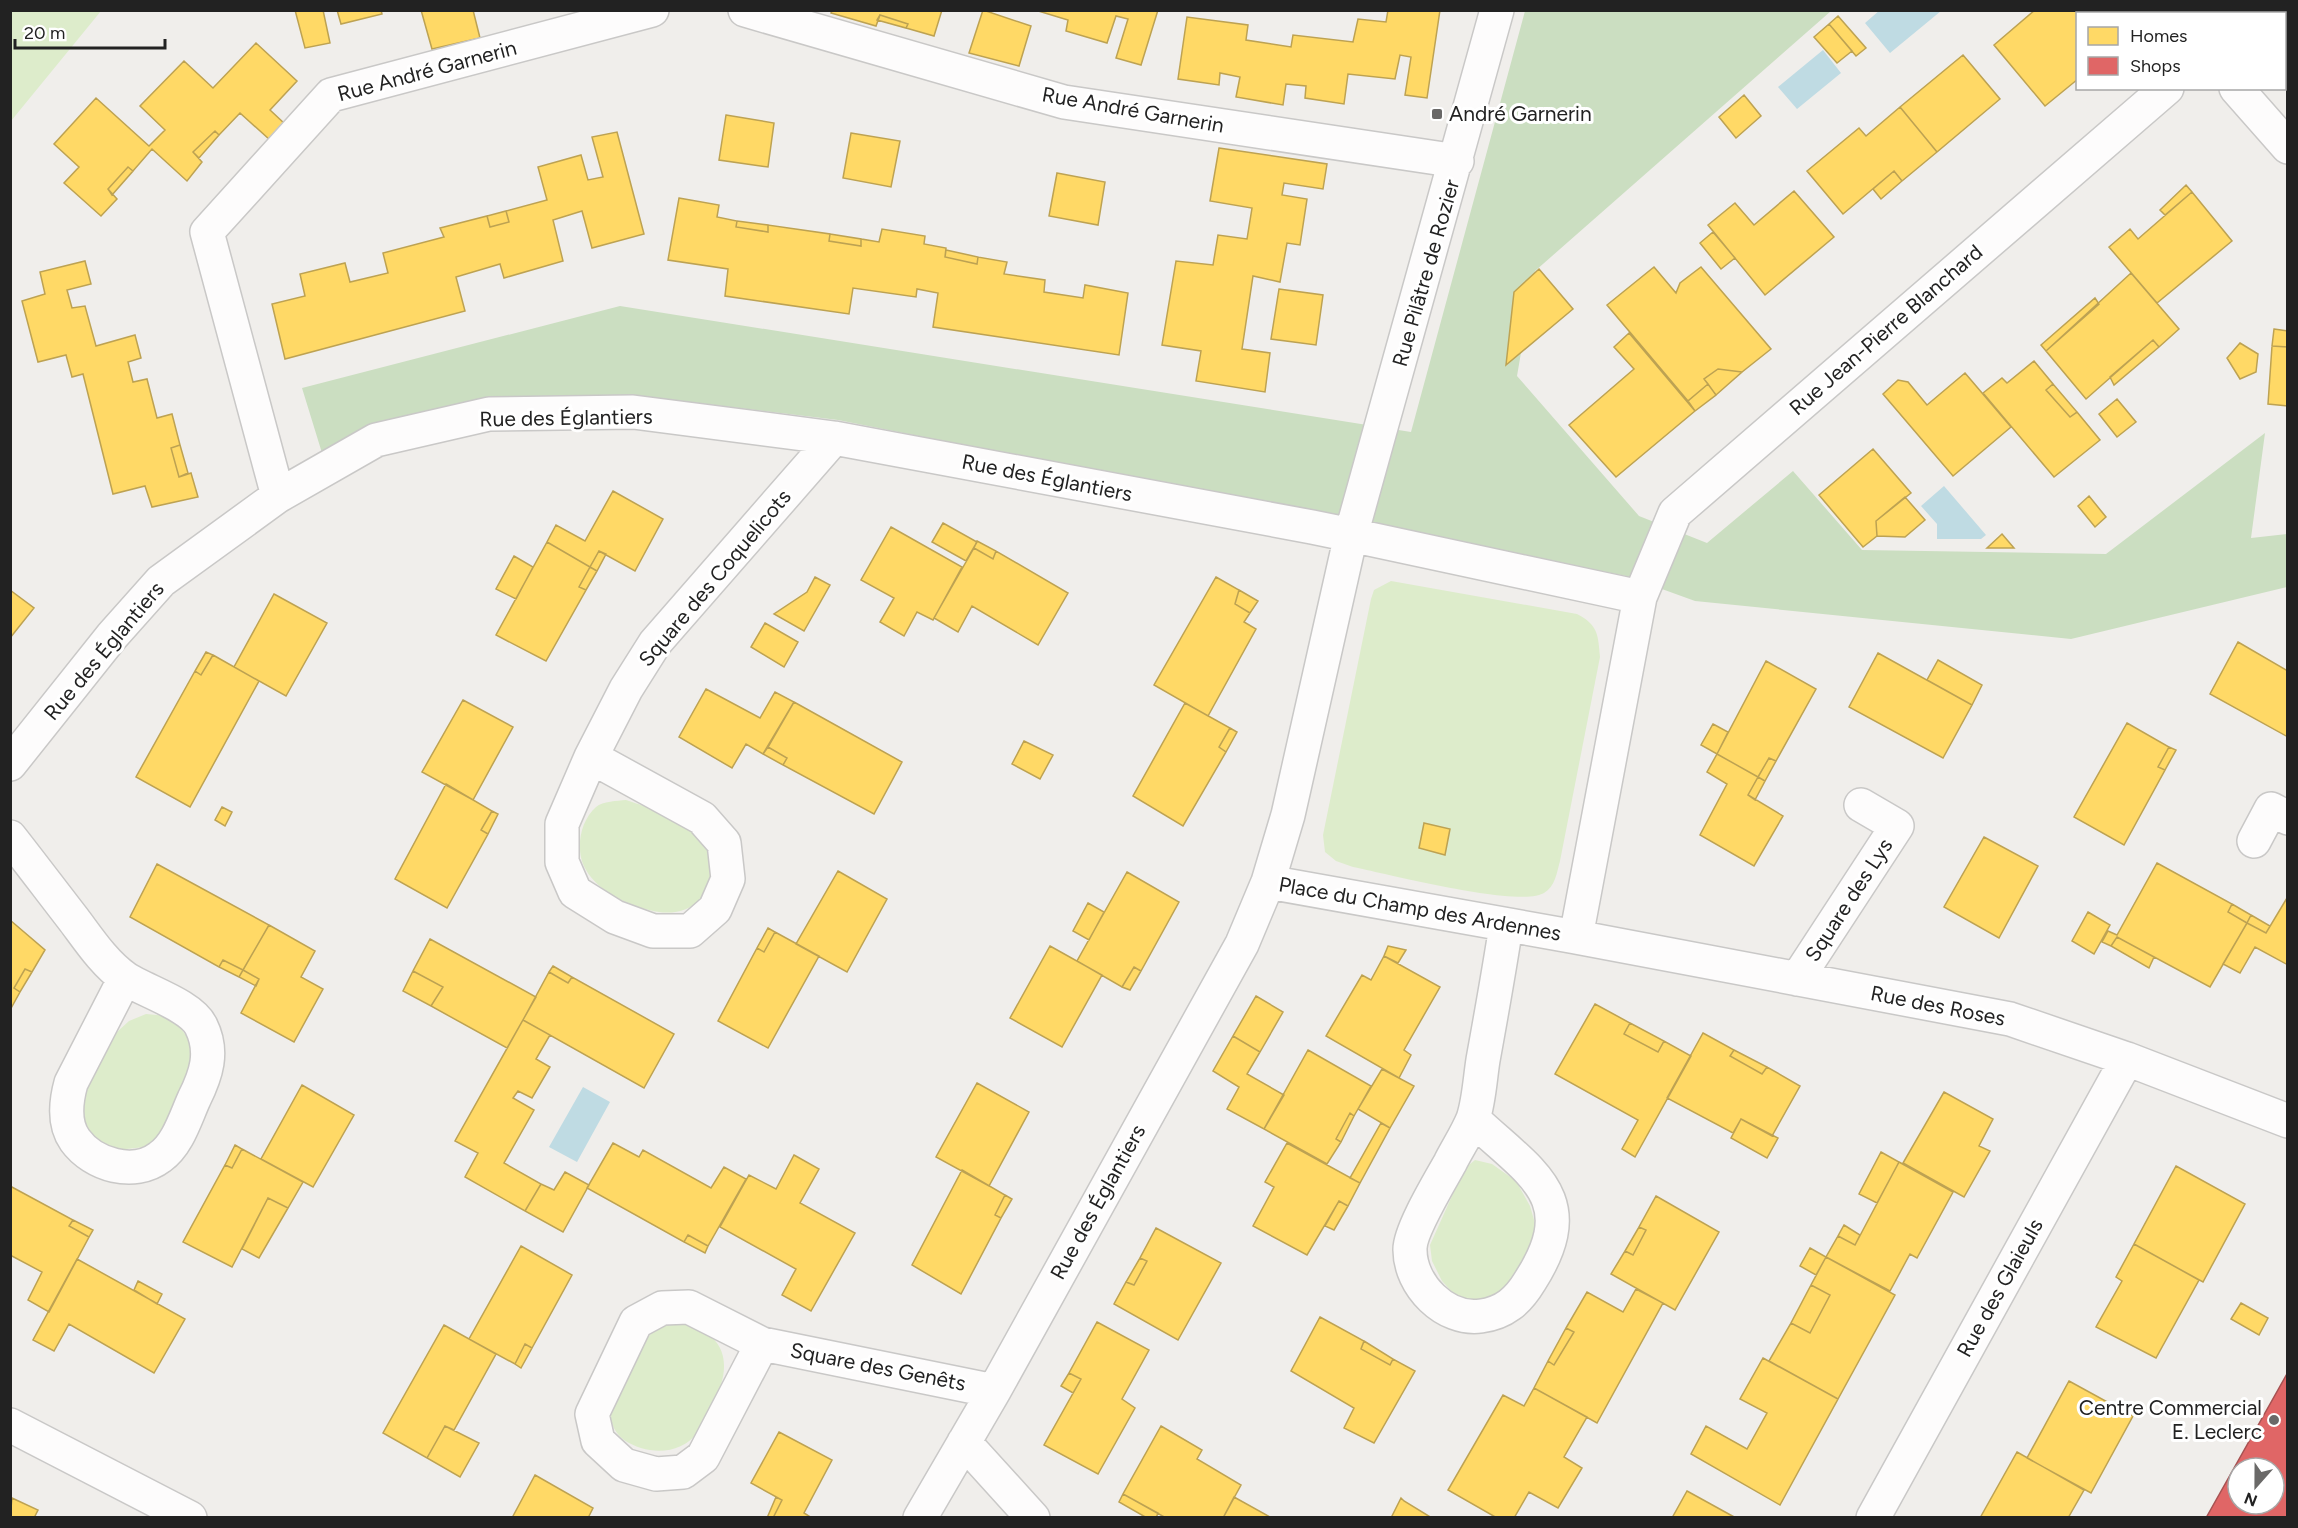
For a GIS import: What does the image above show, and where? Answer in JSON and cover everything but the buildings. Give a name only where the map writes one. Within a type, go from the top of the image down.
[{"type":"street","name":"Rue André Garnerin","points":[[278,496],[207,232],[331,95],[652,10]]},
{"type":"street","name":"Rue André Garnerin","points":[[745,10],[1064,102],[1457,161]]},
{"type":"street","name":"Rue Pilâtre de Rozier","points":[[1351,535],[1457,161],[1497,10]]},
{"type":"street","name":"Rue Jean-Pierre Blanchard","points":[[1640,597],[1676,513],[2165,90]]},
{"type":"street","points":[[2238,90],[2288,147]]},
{"type":"street","name":"Rue des Églantiers","points":[[10,764],[112,636],[161,581],[278,496],[376,440],[489,414],[633,412],[834,438],[1351,535]]},
{"type":"street","name":"Square des Coquelicots","points":[[591,757],[702,818],[724,843],[728,879],[716,909],[690,931],[652,931],[615,917],[575,892],[562,862],[562,824],[591,757],[626,689],[655,644],[834,438]]},
{"type":"street","points":[[1351,535],[1640,597]]},
{"type":"street","name":"Place du Champ des Ardennes","points":[[1351,535],[1288,815],[1268,882],[1576,937],[1640,597]]},
{"type":"street","name":"Square des Lys","points":[[1797,979],[1897,826],[1861,806]]},
{"type":"street","points":[[2254,841],[2271,809],[2288,818]]},
{"type":"street","points":[[10,837],[101,955],[125,978],[175,1003],[201,1024],[208,1050],[206,1075],[176,1140],[160,1158],[142,1166],[121,1168],[88,1152],[75,1139],[68,1122],[66,1101],[71,1083],[125,978]]},
{"type":"street","name":"Rue des Églantiers","points":[[920,1518],[994,1391],[1242,944],[1268,882]]},
{"type":"street","points":[[1473,1119],[1543,1186],[1554,1208],[1552,1235],[1540,1266],[1522,1294],[1498,1314],[1477,1317],[1462,1316],[1436,1303],[1415,1275],[1409,1248],[1417,1226],[1473,1119],[1506,926]]},
{"type":"street","name":"Rue des Roses","points":[[1576,937],[2010,1019],[2127,1059],[2288,1121]]},
{"type":"street","name":"Rue des Glaieuls","points":[[1873,1518],[2127,1059]]},
{"type":"street","name":"Square des Genêts","points":[[762,1344],[702,1457],[683,1472],[656,1474],[624,1465],[598,1441],[592,1414],[636,1322],[662,1308],[689,1306],[762,1344],[994,1391]]},
{"type":"street","points":[[10,1425],[190,1518]]},
{"type":"street","points":[[964,1442],[1033,1518]]},
{"type":"green space","points":[[10,11],[101,11],[11,121]]},
{"type":"green space","points":[[1525,11],[1831,11],[1535,271],[1517,376],[1639,516],[1707,543],[1793,471],[1862,550],[2106,554],[2265,433],[2251,538],[2287,534],[2287,587],[2071,639],[1695,601],[1626,576],[838,420],[640,396],[485,400],[322,453],[302,388],[620,306],[1411,432]]},
{"type":"green space","points":[[1391,581],[1577,614],[1589,622],[1596,631],[1600,657],[1560,861],[1553,883],[1544,893],[1509,896],[1452,888],[1353,867],[1336,861],[1325,852],[1323,835],[1371,599],[1374,590]]},
{"type":"green space","points":[[626,800],[677,820],[687,826],[702,841],[709,854],[712,868],[711,880],[706,892],[688,908],[674,912],[659,912],[639,907],[609,893],[592,879],[586,870],[580,846],[582,829],[590,813],[599,805]]},
{"type":"green space","points":[[146,1014],[167,1016],[180,1027],[192,1044],[193,1063],[159,1137],[145,1147],[117,1150],[102,1145],[90,1134],[83,1120],[83,1097],[117,1032],[129,1021]]},
{"type":"green space","points":[[1475,1160],[1492,1164],[1516,1181],[1530,1206],[1537,1230],[1519,1277],[1491,1299],[1470,1300],[1454,1294],[1442,1281],[1432,1261],[1430,1245],[1464,1169]]},
{"type":"green space","points":[[683,1323],[711,1336],[718,1345],[723,1356],[724,1367],[718,1394],[698,1432],[691,1440],[663,1451],[633,1445],[621,1437],[612,1424],[611,1412],[617,1395],[648,1337],[660,1328]]},
{"type":"water","points":[[1880,10],[1941,11],[1890,53],[1865,23]]},
{"type":"water","points":[[1823,50],[1841,73],[1797,109],[1778,87]]},
{"type":"water","points":[[1944,486],[1986,535],[1981,539],[1937,539],[1937,524],[1921,506]]},
{"type":"water","points":[[583,1087],[610,1102],[577,1162],[549,1147]]},
{"type":"place","name":"André Garnerin","points":[[1437,114]]},
{"type":"place","name":"Centre Commercial E. Leclerc","points":[[2274,1420]]}]
